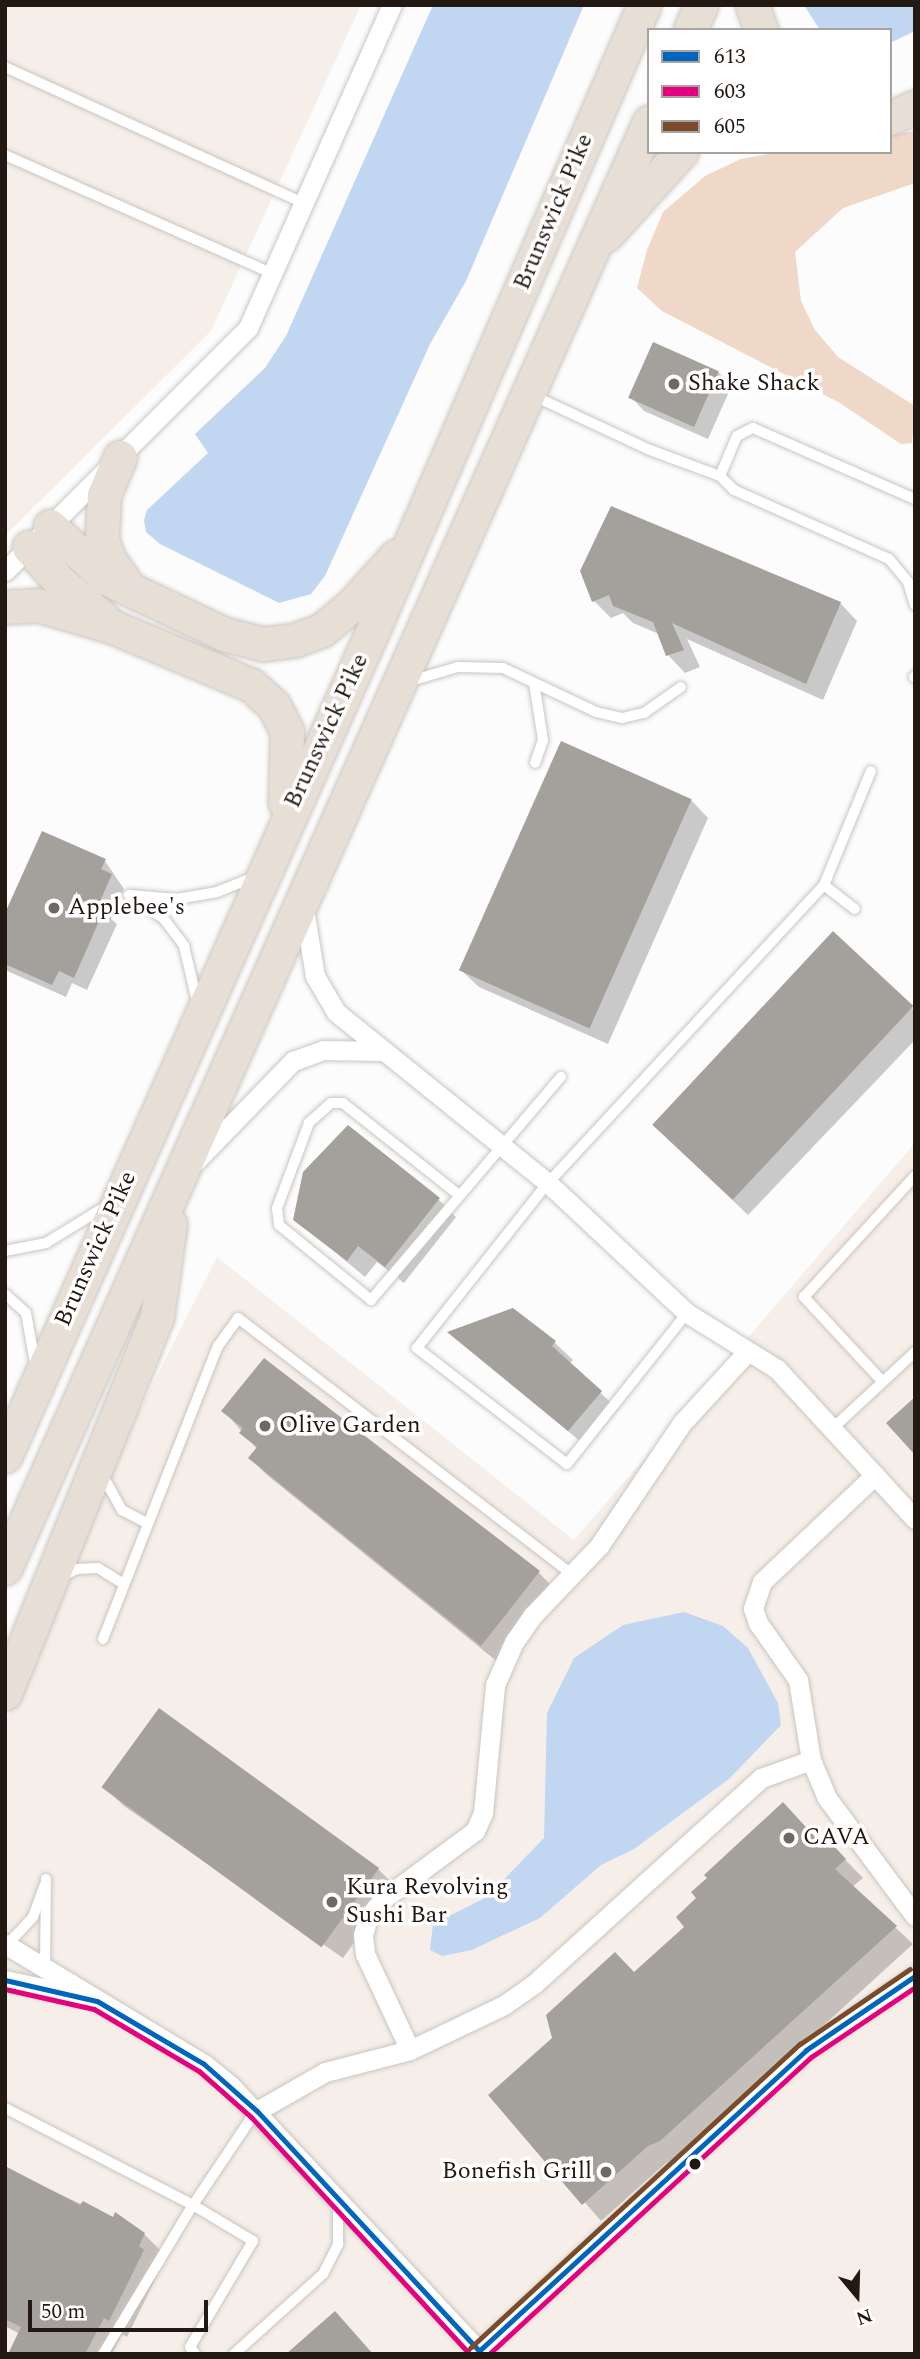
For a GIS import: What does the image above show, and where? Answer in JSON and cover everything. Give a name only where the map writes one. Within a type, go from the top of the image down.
[{"type":"highway","name":"Brunswick Pike","points":[[5,1456],[199,1012],[414,536],[644,5]]},
{"type":"highway","points":[[691,28],[701,5]]},
{"type":"highway","points":[[752,5],[760,28]]},
{"type":"highway","points":[[892,102],[915,99]]},
{"type":"highway","points":[[892,117],[915,107]]},
{"type":"highway","name":"Brunswick Pike","points":[[5,1568],[647,126]]},
{"type":"highway","points":[[589,252],[655,186],[679,154]]},
{"type":"highway","points":[[120,457],[104,495],[102,539],[108,558],[131,592]]},
{"type":"highway","points":[[40,536],[131,592],[234,638],[283,643],[316,633],[338,618],[414,536]]},
{"type":"highway","points":[[40,536],[61,583],[113,626]]},
{"type":"highway","points":[[5,607],[38,605],[113,626],[251,685],[274,706],[287,732],[289,762],[276,840]]},
{"type":"highway","points":[[5,1693],[157,1317],[176,1183]]},
{"type":"street","points":[[5,571],[244,334],[391,5]]},
{"type":"street","points":[[302,898],[308,949],[324,996],[383,1051],[548,1182],[687,1313],[776,1369],[915,1519]]},
{"type":"street","points":[[176,1183],[293,1061],[323,1050],[383,1051]]},
{"type":"street","points":[[410,2050],[365,1954],[363,1935],[368,1917],[392,1892],[475,1831],[483,1813],[488,1739],[500,1668],[533,1615],[573,1575],[607,1535],[681,1423],[747,1352]]},
{"type":"street","points":[[876,1475],[762,1582],[753,1608],[798,1680],[811,1760],[827,1798],[915,1916]]},
{"type":"street","points":[[257,2111],[325,2072],[410,2050],[473,2021],[534,1984],[761,1778],[811,1760]]},
{"type":"street","points":[[6,1945],[204,2064],[257,2111],[477,2353],[806,2050],[915,1976]]},
{"type":"street","points":[[5,1980],[97,2001]]},
{"type":"lane","points":[[5,68],[304,204]]},
{"type":"lane","points":[[5,155],[273,274]]},
{"type":"lane","points":[[526,393],[650,450],[719,476],[734,491],[889,559],[911,579],[915,605]]},
{"type":"lane","points":[[719,476],[737,436],[753,428],[915,499]]},
{"type":"lane","points":[[396,685],[458,667],[485,665],[503,668],[596,712],[622,718],[644,713],[681,687]]},
{"type":"lane","points":[[534,683],[543,740],[535,763]]},
{"type":"lane","points":[[687,1313],[567,1464],[417,1348],[548,1182],[824,885],[871,771]]},
{"type":"lane","points":[[199,1012],[184,946],[164,919],[129,894],[177,899],[217,892],[261,874]]},
{"type":"lane","points":[[824,885],[855,909]]},
{"type":"lane","points":[[458,1195],[343,1103],[331,1103],[309,1123],[277,1208],[279,1225],[371,1300],[458,1195],[501,1143],[561,1077]]},
{"type":"lane","points":[[882,1381],[804,1297],[915,1176]]},
{"type":"lane","points":[[5,1251],[61,1236],[118,1198]]},
{"type":"lane","points":[[5,1294],[26,1313],[38,1382]]},
{"type":"lane","points":[[103,1639],[145,1522],[218,1346],[238,1318],[573,1575]]},
{"type":"lane","points":[[833,1428],[915,1352]]},
{"type":"lane","points":[[101,1455],[104,1481],[113,1500],[145,1522]]},
{"type":"lane","points":[[46,1592],[77,1569],[98,1568],[122,1583]]},
{"type":"lane","points":[[6,1945],[33,1917],[46,1879],[46,1968]]},
{"type":"lane","points":[[5,2108],[193,2205],[253,2241],[190,2347],[195,2354]]},
{"type":"lane","points":[[103,2354],[193,2205],[257,2111]]},
{"type":"lane","points":[[234,2354],[323,2274],[338,2244],[337,2199]]},
{"type":"shaded area","points":[[5,5],[361,5],[211,331],[5,536]]},
{"type":"shaded area","points":[[915,131],[915,183],[843,208],[795,252],[801,301],[815,330],[838,357],[915,406],[912,443],[901,444],[840,403],[662,311],[637,288],[647,250],[663,212],[705,176],[741,159],[767,154],[892,154],[892,135]]},
{"type":"shaded area","points":[[915,1143],[915,2354],[5,2354],[5,1723],[104,1481],[217,1257],[574,1540]]},
{"type":"water","points":[[433,5],[584,5],[466,281],[430,344],[325,576],[311,594],[279,603],[160,544],[146,532],[144,520],[147,510],[208,453],[195,434],[265,368],[286,336]]},
{"type":"water","points":[[804,5],[915,5],[915,31],[892,42],[892,28],[819,28]]},
{"type":"water","points":[[684,1612],[723,1626],[748,1648],[778,1703],[781,1725],[729,1779],[634,1849],[601,1865],[540,1918],[472,1950],[442,1956],[430,1950],[433,1924],[487,1897],[544,1838],[547,1713],[574,1658],[623,1625]]},
{"type":"building","name":"Shake Shack","points":[[653,342],[719,371],[694,427],[628,398]]},
{"type":"building","points":[[611,506],[841,602],[806,684],[672,623],[684,650],[666,656],[653,622],[613,606],[609,595],[592,602],[580,571]]},
{"type":"building","points":[[561,741],[692,799],[590,1028],[459,970]]},
{"type":"building","name":"Applebee's","points":[[42,831],[106,859],[101,869],[112,874],[98,906],[104,910],[74,978],[59,971],[52,985],[5,964],[5,913]]},
{"type":"building","points":[[833,931],[913,1006],[733,1200],[652,1125]]},
{"type":"building","points":[[348,1125],[440,1198],[385,1267],[358,1246],[347,1261],[293,1220],[303,1172]]},
{"type":"building","points":[[513,1308],[556,1341],[552,1346],[602,1391],[568,1431],[447,1332]]},
{"type":"building","points":[[264,1358],[540,1571],[481,1646],[248,1458],[257,1447],[239,1433],[243,1428],[221,1411]]},
{"type":"building","points":[[915,1397],[915,1455],[886,1423]]},
{"type":"building","points":[[159,1708],[379,1868],[321,1947],[101,1787]]},
{"type":"building","points":[[783,1802],[825,1848],[831,1843],[846,1859],[835,1869],[897,1926],[660,2141],[648,2146],[582,2205],[488,2095],[552,2038],[546,2015],[615,1952],[634,1972],[684,1927],[676,1917],[696,1898],[691,1892],[707,1878],[704,1875]]},
{"type":"building","points":[[5,2166],[80,2205],[83,2201],[113,2217],[115,2212],[145,2233],[139,2246],[144,2250],[109,2321],[104,2318],[85,2354],[8,2354],[21,2327],[5,2319]]},
{"type":"building","points":[[335,2311],[373,2354],[286,2354]]},
{"type":"transit line","name":"605","points":[[470,2348],[800,2044],[910,1969]]},
{"type":"transit line","name":"613","points":[[5,1980],[97,2001],[204,2064],[257,2111],[479,2351],[806,2050],[915,1976]]},
{"type":"transit line","name":"603","points":[[489,2354],[811,2057],[915,1987]]},
{"type":"transit line","name":"603","points":[[5,1989],[94,2009],[199,2071],[251,2117],[470,2354]]},
{"type":"place","name":"Shake Shack","points":[[674,384]]},
{"type":"place","name":"Applebee's","points":[[54,908]]},
{"type":"place","name":"Olive Garden","points":[[265,1426]]},
{"type":"place","name":"CAVA","points":[[789,1838]]},
{"type":"place","name":"Kura Revolving Sushi Bar","points":[[332,1902]]},
{"type":"place","name":"Bonefish Grill","points":[[606,2172]]}]
